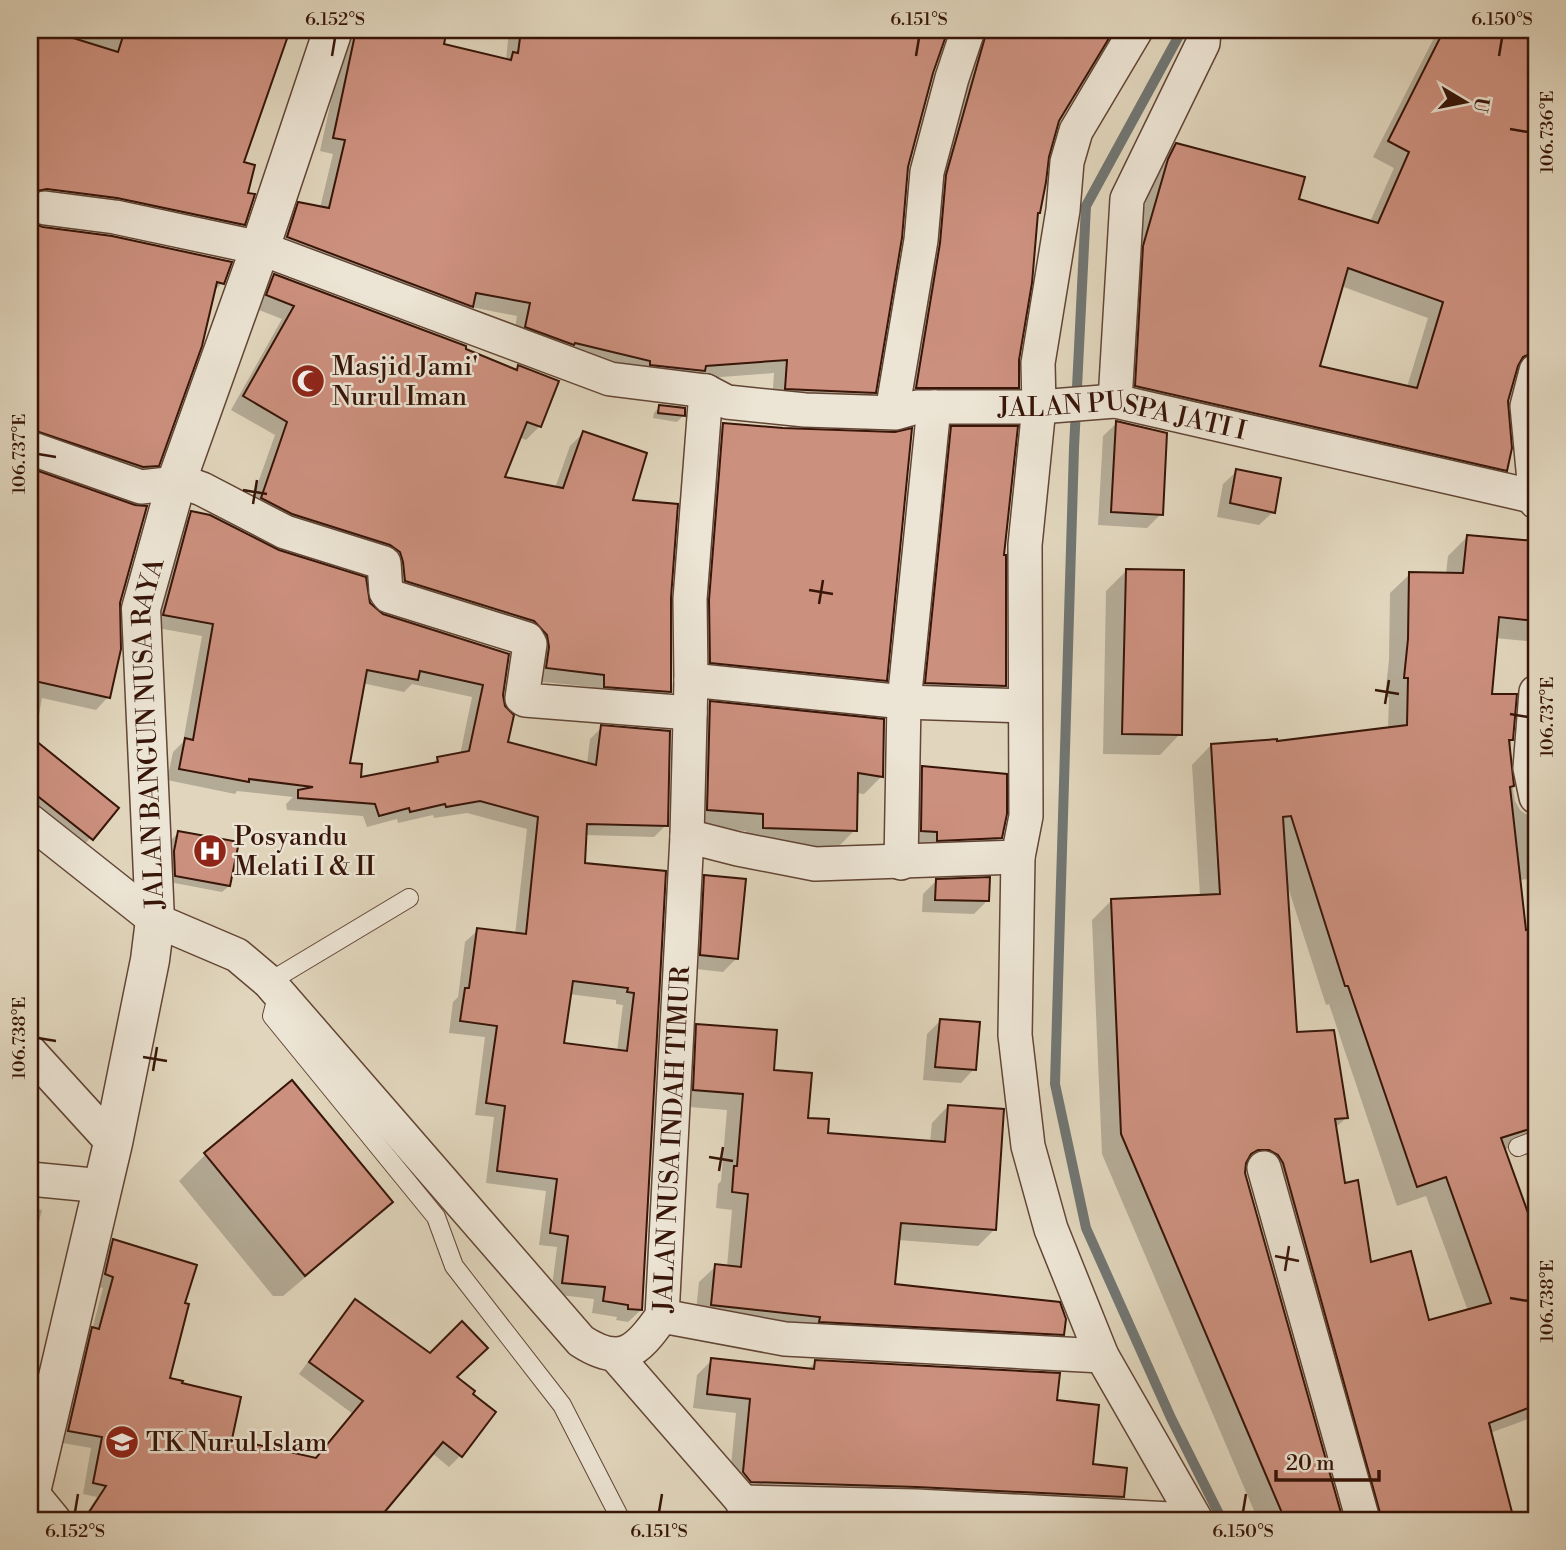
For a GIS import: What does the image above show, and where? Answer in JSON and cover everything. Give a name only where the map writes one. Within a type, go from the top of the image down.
[{"type":"street","name":"JALAN BANGUN NUSA RAYA","points":[[38,1503],[150,960],[155,920],[141,610],[177,480],[260,248],[333,30]]},
{"type":"street","points":[[892,412],[921,240],[927,172],[968,30]]},
{"type":"street","points":[[1136,30],[1076,131],[1067,162],[1063,211],[1038,363],[1045,407],[1025,545],[1026,816],[1018,857],[1015,1035],[1028,1146],[1051,1228],[1102,1356],[1196,1520]]},
{"type":"street","points":[[1106,403],[1127,199],[1203,43],[1204,30]]},
{"type":"street","name":"JALAN PUSPA JATI I","points":[[45,208],[115,217],[260,248],[610,379],[706,391],[727,402],[805,410],[892,412],[917,407],[1045,407],[1106,403],[1536,498]]},
{"type":"street","points":[[1536,371],[1527,406],[1536,498]]},
{"type":"street","name":"JALAN NUSA INDAH TIMUR","points":[[616,1356],[642,1340],[662,1316],[687,836],[690,599],[706,391]]},
{"type":"street","points":[[901,863],[904,702],[934,407]]},
{"type":"street","points":[[30,448],[141,487],[168,484],[177,480],[202,489],[285,533],[384,563],[386,592],[389,596],[527,639],[530,643],[522,698],[525,700],[690,713]]},
{"type":"street","points":[[691,680],[904,702],[1024,706]]},
{"type":"street","points":[[1534,777],[1536,692]]},
{"type":"street","points":[[30,821],[155,920],[237,955],[274,988],[581,1341],[599,1353],[616,1356],[751,1511],[916,1506],[1190,1520]]},
{"type":"street","points":[[687,836],[815,864],[1018,857]]},
{"type":"street","points":[[30,1052],[113,1143]]},
{"type":"street","points":[[1264,1168],[1363,1520]]},
{"type":"street","points":[[30,1180],[103,1186]]},
{"type":"street","points":[[662,1316],[785,1339],[1102,1356]]},
{"type":"lane","points":[[409,898],[274,988],[272,1016],[436,1217],[454,1266],[562,1405],[621,1520]]},
{"type":"lane","points":[[1518,1147],[1536,1140]]},
{"type":"building","points":[[30,30],[57,33],[118,52],[125,30],[290,30],[244,162],[255,165],[248,193],[255,194],[245,225],[117,198],[47,189],[30,196]]},
{"type":"building","points":[[356,30],[447,30],[444,44],[511,60],[513,52],[518,53],[521,30],[948,30],[933,73],[908,167],[902,238],[876,393],[785,389],[787,360],[706,366],[705,371],[650,365],[650,361],[575,343],[574,345],[525,327],[530,303],[476,293],[473,307],[287,237],[298,202],[329,208],[345,140],[333,138]]},
{"type":"building","points":[[987,30],[1114,30],[1059,121],[1049,157],[1038,213],[1032,283],[1019,360],[1019,388],[916,388],[940,243],[946,175]]},
{"type":"building","points":[[1444,30],[1536,30],[1536,346],[1534,352],[1523,357],[1518,366],[1508,401],[1512,448],[1507,471],[1135,386],[1143,246],[1168,159],[1176,143],[1305,177],[1299,199],[1378,223],[1409,152],[1388,141]],"holes":[[[1348,268],[1443,302],[1417,388],[1320,366]]]},
{"type":"building","points":[[30,219],[34,224],[43,227],[112,236],[232,262],[224,284],[217,282],[202,346],[159,466],[143,467],[30,429]]},
{"type":"building","points":[[274,274],[466,346],[466,349],[517,370],[518,365],[559,381],[541,427],[527,422],[505,477],[563,488],[583,431],[647,453],[633,500],[678,504],[671,598],[671,692],[604,687],[604,675],[546,668],[549,647],[547,635],[534,621],[405,581],[400,552],[390,545],[292,514],[261,498],[287,422],[243,396],[294,306],[266,295]]},
{"type":"building","points":[[659,405],[685,408],[685,416],[658,413]]},
{"type":"building","points":[[1116,421],[1167,433],[1163,515],[1111,512]]},
{"type":"building","points":[[723,423],[895,432],[912,428],[887,681],[710,663],[709,600]]},
{"type":"building","points":[[951,426],[1018,426],[1004,555],[1006,686],[925,683]]},
{"type":"building","points":[[30,468],[135,505],[147,506],[120,603],[121,649],[110,698],[30,680]]},
{"type":"building","points":[[1236,469],[1281,478],[1275,513],[1230,503]]},
{"type":"building","points":[[191,511],[210,515],[279,550],[366,577],[370,603],[383,614],[509,654],[503,695],[505,706],[514,715],[508,742],[596,765],[601,725],[670,731],[668,826],[587,824],[585,863],[666,871],[642,1310],[628,1309],[628,1305],[603,1301],[605,1287],[562,1283],[568,1236],[550,1233],[557,1179],[497,1171],[505,1106],[486,1103],[497,1026],[460,1021],[465,988],[469,988],[477,928],[526,934],[538,817],[480,801],[446,807],[445,804],[410,812],[409,808],[379,816],[375,804],[298,798],[298,790],[313,787],[249,779],[249,782],[179,769],[185,738],[193,740],[213,624],[163,615]],"holes":[[[367,670],[418,680],[420,671],[483,685],[469,751],[437,757],[438,762],[361,777],[362,764],[350,763]],[[573,981],[628,988],[627,992],[634,993],[627,1051],[564,1043]]]},
{"type":"building","points":[[1467,535],[1536,541],[1536,621],[1499,617],[1492,694],[1517,694],[1513,740],[1509,740],[1514,786],[1510,787],[1526,930],[1536,927],[1536,1127],[1501,1138],[1536,1235],[1536,1405],[1489,1423],[1514,1520],[1382,1520],[1283,1163],[1278,1155],[1269,1150],[1258,1150],[1251,1154],[1245,1173],[1343,1520],[1285,1520],[1121,1134],[1111,899],[1220,894],[1211,744],[1277,741],[1407,725],[1408,678],[1404,678],[1408,639],[1409,572],[1463,573]],"holes":[[[1291,816],[1345,986],[1348,986],[1417,1187],[1446,1177],[1491,1303],[1429,1320],[1411,1251],[1371,1262],[1358,1180],[1345,1183],[1335,1119],[1348,1118],[1334,1030],[1297,1032],[1283,817]]]},
{"type":"building","points":[[1126,569],[1184,570],[1182,735],[1122,734]]},
{"type":"building","points":[[710,701],[884,719],[883,777],[858,773],[857,831],[763,828],[763,814],[707,810]]},
{"type":"building","points":[[30,736],[119,808],[93,840],[30,790]]},
{"type":"building","points":[[922,766],[1007,774],[1007,814],[1002,838],[937,841],[937,832],[921,831]]},
{"type":"building","points":[[178,831],[239,842],[230,886],[175,876],[174,851]]},
{"type":"building","points":[[704,875],[746,879],[738,959],[700,955]]},
{"type":"building","points":[[990,877],[989,901],[935,900],[936,879]]},
{"type":"building","points":[[940,1019],[980,1022],[976,1070],[935,1067]]},
{"type":"building","points":[[696,1024],[777,1030],[774,1070],[812,1073],[808,1118],[829,1119],[828,1133],[945,1142],[948,1105],[1004,1109],[996,1230],[901,1223],[895,1284],[1060,1302],[1066,1319],[1064,1335],[819,1322],[820,1317],[711,1305],[715,1264],[741,1267],[748,1194],[732,1192],[743,1094],[693,1090]]},
{"type":"building","points":[[292,1080],[393,1202],[305,1276],[204,1153]]},
{"type":"building","points":[[113,1239],[197,1265],[185,1303],[189,1304],[170,1378],[241,1397],[232,1439],[316,1458],[363,1401],[309,1362],[355,1299],[430,1353],[462,1321],[488,1348],[457,1377],[496,1412],[462,1457],[443,1442],[378,1520],[84,1520],[106,1486],[93,1483],[102,1437],[68,1431],[92,1327],[99,1329],[113,1277],[105,1274]]},
{"type":"building","points":[[711,1358],[814,1369],[815,1360],[1060,1373],[1057,1400],[1099,1405],[1093,1464],[1127,1468],[1124,1497],[751,1482],[743,1472],[750,1399],[707,1394]]},
{"type":"waterway","points":[[1182,30],[1086,206],[1074,448],[1055,1084],[1086,1228],[1171,1418],[1222,1520]]},
{"type":"place","name":"Masjid Jami' Nurul Iman","points":[[308,381]]},
{"type":"place","name":"Posyandu Melati I & II","points":[[210,851]]},
{"type":"place","name":"TK Nurul Islam","points":[[122,1442]]}]
